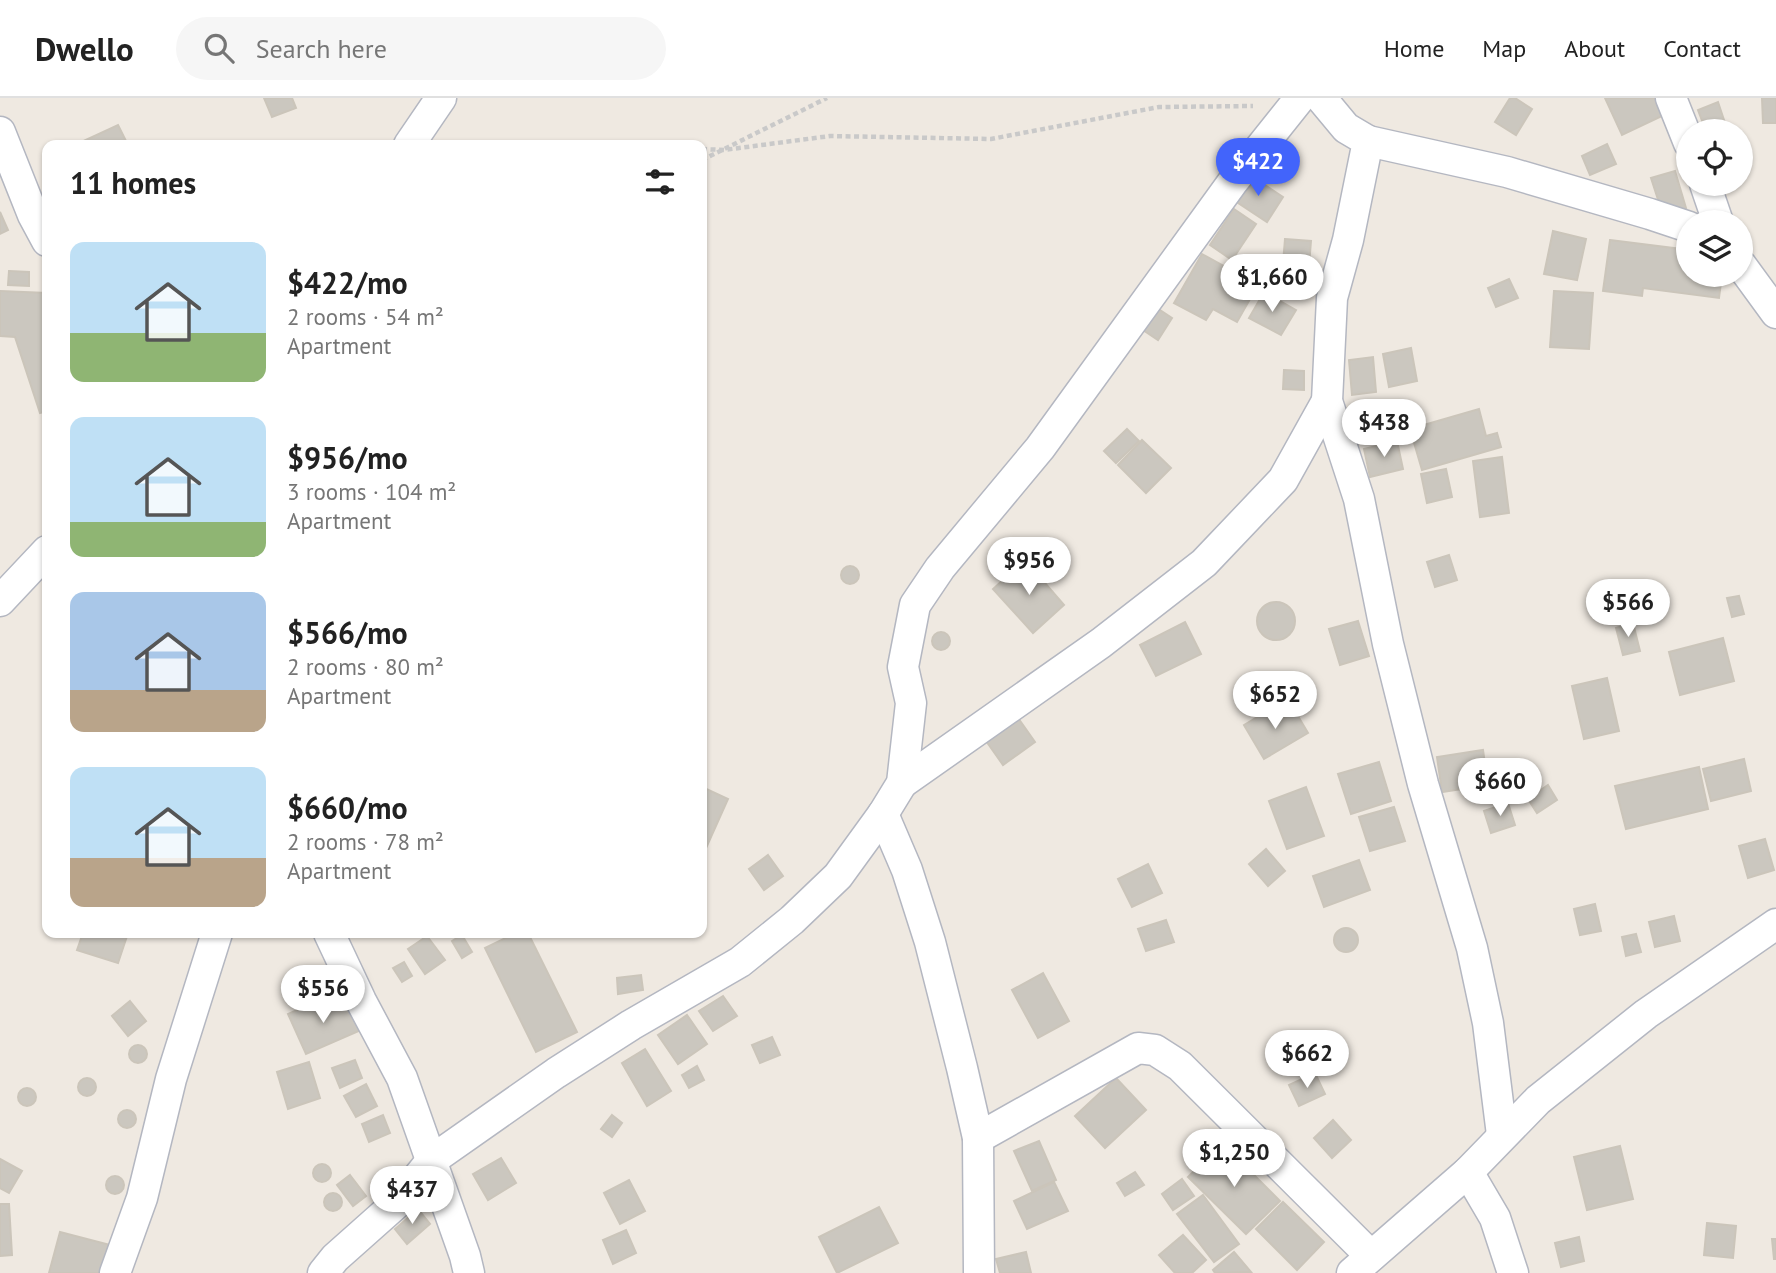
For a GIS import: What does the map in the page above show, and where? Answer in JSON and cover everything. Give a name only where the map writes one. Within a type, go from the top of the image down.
[{"type":"street","points":[[412,140],[441,98]]},
{"type":"street","points":[[1671,98],[1679,119]]},
{"type":"street","points":[[902,783],[911,702],[903,667],[915,605],[940,568],[1040,447],[1232,183],[1305,100],[1368,141],[1507,172],[1676,223]]},
{"type":"street","points":[[0,132],[42,232]]},
{"type":"street","points":[[1368,141],[1349,240],[1332,298],[1327,401],[1359,499],[1394,669],[1423,784],[1472,948],[1488,1023],[1502,1135]]},
{"type":"street","points":[[1753,281],[1776,313]]},
{"type":"street","points":[[323,1273],[335,1258],[398,1202],[432,1160],[631,1024],[740,962],[792,920],[838,876],[902,783],[1101,643],[1204,563],[1283,480],[1327,401]]},
{"type":"street","points":[[0,601],[42,556]]},
{"type":"street","points":[[883,814],[907,870],[930,942],[978,1138],[979,1273]]},
{"type":"street","points":[[978,1138],[1138,1048],[1155,1050],[1180,1066],[1361,1264],[1468,1172],[1538,1100],[1646,1014],[1776,923]]},
{"type":"street","points":[[115,1273],[142,1198],[171,1079],[215,938]]},
{"type":"street","points":[[331,938],[402,1079],[469,1273]]},
{"type":"street","points":[[1468,1172],[1495,1218],[1513,1273]]},
{"type":"path","points":[[707,158],[827,98]]},
{"type":"path","points":[[707,149],[724,150],[830,136],[991,139],[1159,107],[1305,100]]},
{"type":"building","points":[[264,98],[292,98],[296,108],[272,117]]},
{"type":"building","points":[[1510,98],[1515,98],[1532,109],[1516,135],[1495,122]]},
{"type":"building","points":[[1605,98],[1656,98],[1664,115],[1622,135]]},
{"type":"building","points":[[1762,98],[1776,98],[1776,123],[1763,123]]},
{"type":"building","points":[[1718,102],[1724,119],[1701,119],[1698,110]]},
{"type":"building","points":[[118,125],[126,140],[86,140]]},
{"type":"building","points":[[1607,144],[1616,164],[1590,175],[1582,156]]},
{"type":"building","points":[[1675,171],[1676,196],[1682,196],[1686,208],[1663,215],[1651,178]]},
{"type":"building","points":[[1248,174],[1283,197],[1267,222],[1232,199]]},
{"type":"building","points":[[1234,209],[1256,224],[1232,260],[1210,245]]},
{"type":"building","points":[[0,212],[8,230],[0,234]]},
{"type":"building","points":[[1553,231],[1586,239],[1577,280],[1544,274]]},
{"type":"building","points":[[1285,239],[1311,241],[1307,290],[1281,288]]},
{"type":"building","points":[[1610,240],[1676,248],[1676,287],[1720,287],[1719,298],[1643,288],[1642,296],[1603,291]]},
{"type":"building","points":[[1202,254],[1258,285],[1237,322],[1213,309],[1206,320],[1174,303]]},
{"type":"building","points":[[9,271],[29,272],[29,286],[8,285]]},
{"type":"building","points":[[1509,279],[1518,298],[1496,307],[1488,288]]},
{"type":"building","points":[[0,291],[42,293],[42,412],[15,337],[0,336]]},
{"type":"building","points":[[1554,291],[1593,293],[1589,349],[1550,347]]},
{"type":"building","points":[[1264,292],[1296,310],[1281,335],[1249,318]]},
{"type":"building","points":[[1157,308],[1172,318],[1158,340],[1143,330]]},
{"type":"building","points":[[1411,348],[1417,381],[1389,387],[1383,354]]},
{"type":"building","points":[[1373,357],[1376,392],[1352,395],[1349,360]]},
{"type":"building","points":[[1284,370],[1304,371],[1304,390],[1283,389]]},
{"type":"building","points":[[1479,409],[1486,436],[1497,433],[1501,447],[1422,470],[1410,429]]},
{"type":"building","points":[[1127,429],[1139,441],[1116,463],[1104,451]]},
{"type":"building","points":[[1142,440],[1171,468],[1146,493],[1118,465]]},
{"type":"building","points":[[1397,441],[1403,469],[1370,477],[1364,449]]},
{"type":"building","points":[[1502,457],[1509,513],[1480,517],[1473,461]]},
{"type":"building","points":[[1446,469],[1452,497],[1427,503],[1421,474]]},
{"type":"building","points":[[1449,555],[1457,580],[1435,587],[1427,562]]},
{"type":"building","points":[[1025,560],[1064,605],[1033,633],[993,589]]},
{"type":"building","points":[[850,566],[856,569],[859,575],[856,581],[850,584],[844,581],[841,575],[844,569]]},
{"type":"building","points":[[1739,596],[1744,614],[1732,617],[1727,598]]},
{"type":"building","points":[[1276,602],[1289,608],[1295,621],[1289,634],[1276,640],[1263,634],[1257,621],[1263,608]]},
{"type":"building","points":[[1358,621],[1369,656],[1340,665],[1329,629]]},
{"type":"building","points":[[1185,622],[1201,654],[1156,676],[1140,645]]},
{"type":"building","points":[[1633,623],[1640,651],[1623,655],[1616,628]]},
{"type":"building","points":[[941,632],[947,635],[950,641],[947,647],[941,650],[935,647],[932,641],[935,635]]},
{"type":"building","points":[[1723,638],[1734,681],[1680,695],[1669,652]]},
{"type":"building","points":[[1607,678],[1619,731],[1584,739],[1572,686]]},
{"type":"building","points":[[1274,707],[1281,719],[1295,711],[1308,733],[1264,759],[1244,725]]},
{"type":"building","points":[[1016,715],[1035,742],[1003,765],[984,738]]},
{"type":"building","points":[[1483,750],[1488,785],[1442,792],[1437,757]]},
{"type":"building","points":[[1744,759],[1751,791],[1711,801],[1703,769]]},
{"type":"building","points":[[1379,762],[1391,801],[1351,814],[1338,774]]},
{"type":"building","points":[[1699,767],[1708,809],[1626,829],[1615,786]]},
{"type":"building","points":[[1548,785],[1557,800],[1537,813],[1528,799]]},
{"type":"building","points":[[1306,787],[1324,836],[1287,849],[1269,801]]},
{"type":"building","points":[[707,789],[728,799],[707,846]]},
{"type":"building","points":[[1508,803],[1515,825],[1491,833],[1484,811]]},
{"type":"building","points":[[1394,807],[1405,841],[1370,851],[1359,817]]},
{"type":"building","points":[[1765,839],[1774,870],[1748,878],[1739,846]]},
{"type":"building","points":[[1266,849],[1285,871],[1268,886],[1249,864]]},
{"type":"building","points":[[768,855],[783,876],[764,890],[749,869]]},
{"type":"building","points":[[1359,860],[1370,890],[1324,907],[1313,876]]},
{"type":"building","points":[[1148,864],[1162,893],[1132,907],[1118,879]]},
{"type":"building","points":[[1595,904],[1601,931],[1580,935],[1574,909]]},
{"type":"building","points":[[1674,916],[1680,941],[1655,947],[1649,922]]},
{"type":"building","points":[[1166,920],[1174,942],[1146,951],[1138,929]]},
{"type":"building","points":[[1346,928],[1355,931],[1358,940],[1355,949],[1346,952],[1337,949],[1334,940],[1337,931]]},
{"type":"building","points":[[1636,934],[1641,952],[1626,956],[1622,937]]},
{"type":"building","points":[[81,938],[126,938],[118,963],[77,950]]},
{"type":"building","points":[[428,938],[445,960],[425,974],[408,949]]},
{"type":"building","points":[[464,938],[472,952],[462,958],[452,941]]},
{"type":"building","points":[[506,938],[530,938],[577,1032],[536,1052],[485,948]]},
{"type":"building","points":[[404,962],[412,976],[402,982],[393,968]]},
{"type":"building","points":[[1043,973],[1069,1021],[1038,1038],[1012,990]]},
{"type":"building","points":[[641,975],[643,990],[618,994],[617,978]]},
{"type":"building","points":[[723,996],[737,1016],[713,1031],[699,1011]]},
{"type":"building","points":[[347,1000],[361,1030],[306,1054],[288,1014],[315,1002],[319,1012]]},
{"type":"building","points":[[130,1001],[146,1021],[128,1036],[112,1016]]},
{"type":"building","points":[[687,1015],[707,1044],[678,1064],[658,1035]]},
{"type":"building","points":[[772,1037],[780,1055],[760,1063],[752,1045]]},
{"type":"building","points":[[138,1045],[144,1048],[147,1054],[144,1060],[138,1063],[132,1060],[129,1054],[132,1048]]},
{"type":"building","points":[[645,1049],[671,1091],[647,1106],[622,1063]]},
{"type":"building","points":[[355,1060],[362,1078],[340,1088],[332,1068]]},
{"type":"building","points":[[309,1062],[320,1098],[288,1109],[277,1072]]},
{"type":"building","points":[[697,1066],[704,1080],[689,1088],[682,1075]]},
{"type":"building","points":[[1315,1073],[1325,1094],[1299,1106],[1289,1085]]},
{"type":"building","points":[[87,1078],[93,1081],[96,1087],[93,1093],[87,1096],[81,1093],[78,1087],[81,1081]]},
{"type":"building","points":[[1116,1078],[1146,1110],[1105,1148],[1075,1116]]},
{"type":"building","points":[[366,1084],[377,1106],[356,1117],[344,1096]]},
{"type":"building","points":[[27,1088],[33,1091],[36,1097],[33,1103],[27,1106],[21,1103],[18,1097],[21,1091]]},
{"type":"building","points":[[127,1110],[133,1113],[136,1119],[133,1125],[127,1128],[121,1125],[118,1119],[121,1113]]},
{"type":"building","points":[[383,1115],[390,1133],[369,1142],[362,1124]]},
{"type":"building","points":[[612,1115],[622,1123],[612,1137],[601,1129]]},
{"type":"building","points":[[1333,1120],[1351,1140],[1332,1158],[1314,1138]]},
{"type":"building","points":[[1039,1141],[1056,1180],[1032,1191],[1014,1151]]},
{"type":"building","points":[[1222,1143],[1280,1201],[1246,1234],[1188,1177]]},
{"type":"building","points":[[1620,1146],[1633,1199],[1587,1210],[1574,1157]]},
{"type":"building","points":[[501,1158],[516,1183],[488,1200],[473,1174]]},
{"type":"building","points":[[0,1159],[22,1171],[9,1193],[0,1188]]},
{"type":"building","points":[[322,1164],[328,1167],[331,1173],[328,1179],[322,1182],[316,1179],[313,1173],[316,1167]]},
{"type":"building","points":[[1135,1172],[1144,1185],[1125,1196],[1117,1183]]},
{"type":"building","points":[[350,1175],[366,1196],[353,1206],[337,1185]]},
{"type":"building","points":[[115,1176],[121,1179],[124,1185],[121,1191],[115,1194],[109,1191],[106,1185],[109,1179]]},
{"type":"building","points":[[1182,1179],[1194,1196],[1173,1210],[1162,1194]]},
{"type":"building","points":[[629,1180],[645,1211],[620,1224],[604,1193]]},
{"type":"building","points":[[1054,1182],[1068,1211],[1027,1229],[1014,1201]]},
{"type":"building","points":[[333,1193],[339,1196],[342,1202],[339,1208],[333,1211],[327,1208],[324,1202],[327,1196]]},
{"type":"building","points":[[1203,1195],[1239,1244],[1214,1262],[1177,1214]]},
{"type":"building","points":[[1283,1202],[1324,1242],[1297,1270],[1256,1229]]},
{"type":"building","points":[[0,1204],[9,1204],[12,1255],[0,1256]]},
{"type":"building","points":[[879,1207],[898,1243],[837,1273],[819,1237]]},
{"type":"building","points":[[418,1209],[430,1224],[407,1244],[395,1229]]},
{"type":"building","points":[[1707,1223],[1736,1226],[1733,1258],[1704,1255]]},
{"type":"building","points":[[626,1230],[636,1253],[613,1264],[603,1240]]},
{"type":"building","points":[[60,1232],[110,1245],[103,1273],[49,1273]]},
{"type":"building","points":[[1183,1235],[1206,1260],[1192,1273],[1175,1273],[1159,1255]]},
{"type":"building","points":[[1579,1237],[1584,1261],[1561,1267],[1555,1243]]},
{"type":"building","points":[[1772,1239],[1776,1239],[1776,1259],[1774,1259]]},
{"type":"building","points":[[1026,1252],[1031,1273],[1000,1273],[996,1259]]},
{"type":"building","points":[[1234,1252],[1251,1272],[1215,1273],[1213,1270]]}]
